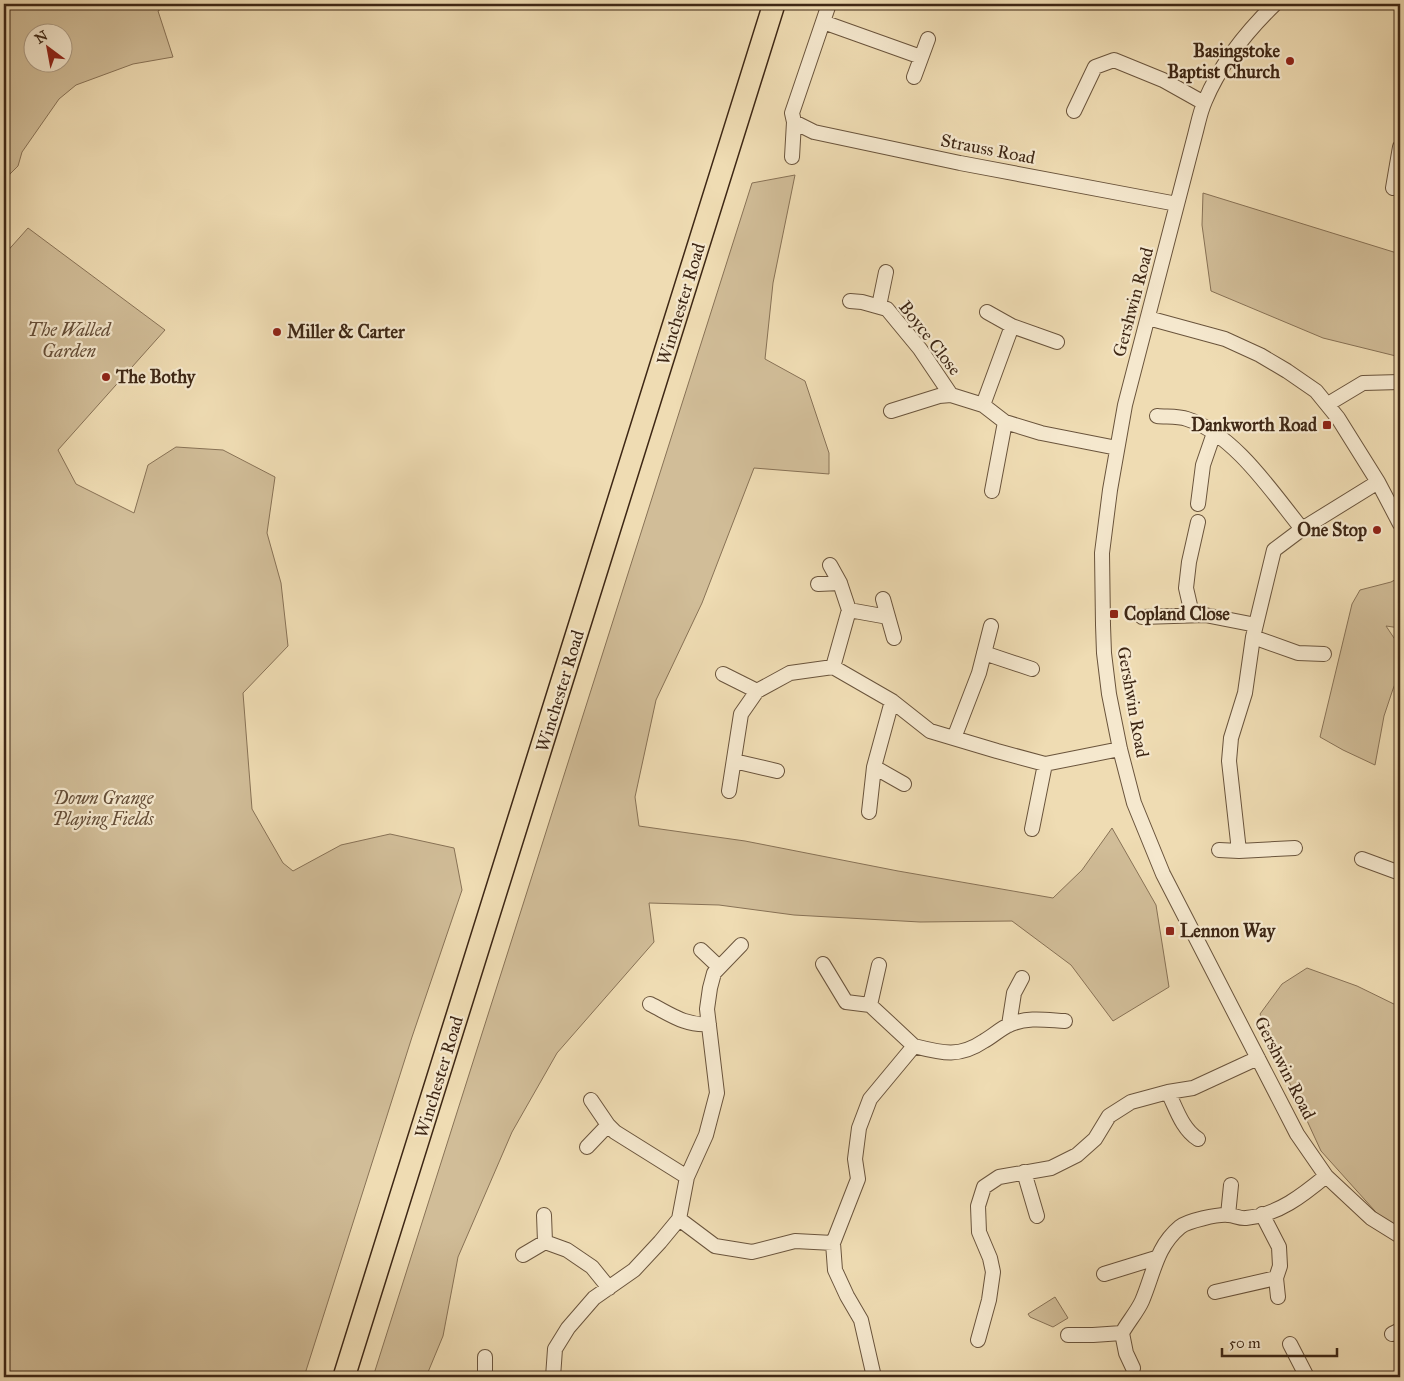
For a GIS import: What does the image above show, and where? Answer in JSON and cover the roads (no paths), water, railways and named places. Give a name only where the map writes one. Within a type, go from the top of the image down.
[{"type":"main road","name":"Winchester Road","points":[[344,1377],[774,4]]},
{"type":"street","points":[[792,157],[794,122],[792,113],[829,4]]},
{"type":"street","name":"Gershwin Road","points":[[1276,4],[1254,24],[1221,68],[1204,103],[1125,405],[1117,448],[1102,553],[1104,653],[1109,694],[1134,803],[1163,874],[1297,1134],[1326,1176],[1372,1218],[1400,1236]]},
{"type":"street","points":[[824,22],[921,57]]},
{"type":"street","points":[[914,78],[928,39]]},
{"type":"street","points":[[1074,111],[1095,67],[1114,60],[1163,80],[1204,103]]},
{"type":"street","name":"Strauss Road","points":[[794,122],[814,132],[960,163],[1178,204]]},
{"type":"street","points":[[1393,188],[1400,152]]},
{"type":"street","name":"Boyce Close","points":[[879,306],[886,272]]},
{"type":"street","name":"Boyce Close","points":[[850,302],[888,309],[920,349],[950,395]]},
{"type":"street","points":[[987,312],[1012,326],[1057,342]]},
{"type":"street","points":[[1148,318],[1225,339],[1287,370],[1316,391],[1338,418],[1378,482],[1400,524]]},
{"type":"street","points":[[983,404],[1012,326]]},
{"type":"street","points":[[1328,404],[1363,383],[1400,382]]},
{"type":"street","name":"Boyce Close","points":[[891,411],[939,396],[950,395],[983,404],[1005,422],[1041,433],[1117,448]]},
{"type":"street","points":[[1157,416],[1187,419],[1214,433],[1238,451],[1302,529]]},
{"type":"street","points":[[992,491],[1005,422]]},
{"type":"street","points":[[1198,504],[1203,465],[1214,433]]},
{"type":"street","points":[[1239,852],[1229,761],[1230,746],[1245,692],[1254,631],[1274,550],[1302,529],[1378,482]]},
{"type":"street","points":[[1192,614],[1186,588],[1189,562],[1198,522]]},
{"type":"street","points":[[830,565],[840,584],[849,610],[832,667]]},
{"type":"street","points":[[818,584],[840,584]]},
{"type":"street","points":[[883,600],[894,638]]},
{"type":"street","points":[[849,610],[888,617]]},
{"type":"street","points":[[1142,616],[1166,617],[1205,614],[1254,631],[1298,653],[1324,654]]},
{"type":"street","points":[[954,738],[979,673],[991,626]]},
{"type":"street","points":[[984,653],[1032,669]]},
{"type":"street","points":[[729,791],[741,714],[757,692],[790,673],[832,667],[892,701],[930,731],[1045,764],[1120,748]]},
{"type":"street","points":[[723,674],[757,692]]},
{"type":"street","points":[[869,812],[874,767],[892,701]]},
{"type":"street","points":[[734,761],[777,772]]},
{"type":"street","points":[[1032,829],[1045,764]]},
{"type":"street","points":[[874,767],[904,784]]},
{"type":"street","points":[[1219,850],[1239,852],[1295,848]]},
{"type":"street","points":[[1362,859],[1400,874]]},
{"type":"street","points":[[553,1377],[555,1349],[568,1328],[594,1298],[634,1270],[678,1219],[687,1178],[706,1135],[717,1093],[707,1009],[710,988],[714,973],[742,945]]},
{"type":"street","points":[[701,950],[719,967]]},
{"type":"street","points":[[823,964],[846,1002],[870,1005],[914,1046],[932,1051],[956,1054],[976,1047],[1009,1025],[1027,1020],[1065,1021]]},
{"type":"street","points":[[870,1005],[879,965]]},
{"type":"street","points":[[1009,1025],[1014,993],[1022,978]]},
{"type":"street","points":[[650,1004],[684,1022],[696,1025],[709,1024]]},
{"type":"street","points":[[874,1377],[861,1320],[835,1270],[833,1243],[858,1179],[855,1159],[859,1128],[870,1100],[914,1046]]},
{"type":"street","points":[[978,1340],[989,1300],[993,1272],[990,1258],[979,1232],[978,1206],[984,1187],[999,1178],[1051,1168],[1078,1155],[1095,1139],[1109,1116],[1131,1102],[1168,1092],[1193,1088],[1258,1058]]},
{"type":"street","points":[[1168,1092],[1182,1122],[1191,1135],[1198,1140]]},
{"type":"street","points":[[591,1100],[608,1126],[615,1132],[687,1178]]},
{"type":"street","points":[[587,1147],[608,1126]]},
{"type":"street","points":[[1024,1172],[1037,1216]]},
{"type":"street","points":[[1133,1368],[1126,1353],[1122,1333],[1141,1303],[1151,1278],[1156,1258],[1164,1244],[1181,1226],[1214,1216],[1228,1215],[1245,1218],[1288,1206],[1326,1176]]},
{"type":"street","points":[[1228,1215],[1231,1185]]},
{"type":"street","points":[[1262,1214],[1279,1247],[1280,1266],[1276,1278],[1278,1297]]},
{"type":"street","points":[[544,1215],[545,1242]]},
{"type":"street","points":[[678,1219],[715,1246],[752,1252],[795,1241],[833,1243]]},
{"type":"street","points":[[545,1242],[567,1250],[592,1267],[608,1288]]},
{"type":"street","points":[[523,1255],[545,1242]]},
{"type":"street","points":[[1104,1274],[1156,1258]]},
{"type":"street","points":[[1215,1292],[1276,1278]]},
{"type":"street","points":[[1068,1335],[1093,1336],[1122,1333]]},
{"type":"street","points":[[1290,1344],[1306,1377]]},
{"type":"street","points":[[485,1357],[485,1377]]},
{"type":"place","name":"Basingstoke Baptist Church","points":[[1290,61]]},
{"type":"place","name":"Miller & Carter","points":[[277,332]]},
{"type":"place","name":"The Bothy","points":[[106,377]]},
{"type":"place","name":"Dankworth Road","points":[[1327,425]]},
{"type":"place","name":"One Stop","points":[[1377,530]]},
{"type":"place","name":"Copland Close","points":[[1114,614]]},
{"type":"place","name":"Lennon Way","points":[[1170,931]]},
{"type":"park label","name":"The Walled Garden","points":[[69,340]]},
{"type":"park label","name":"Down Grange Playing Fields","points":[[103,808]]}]
